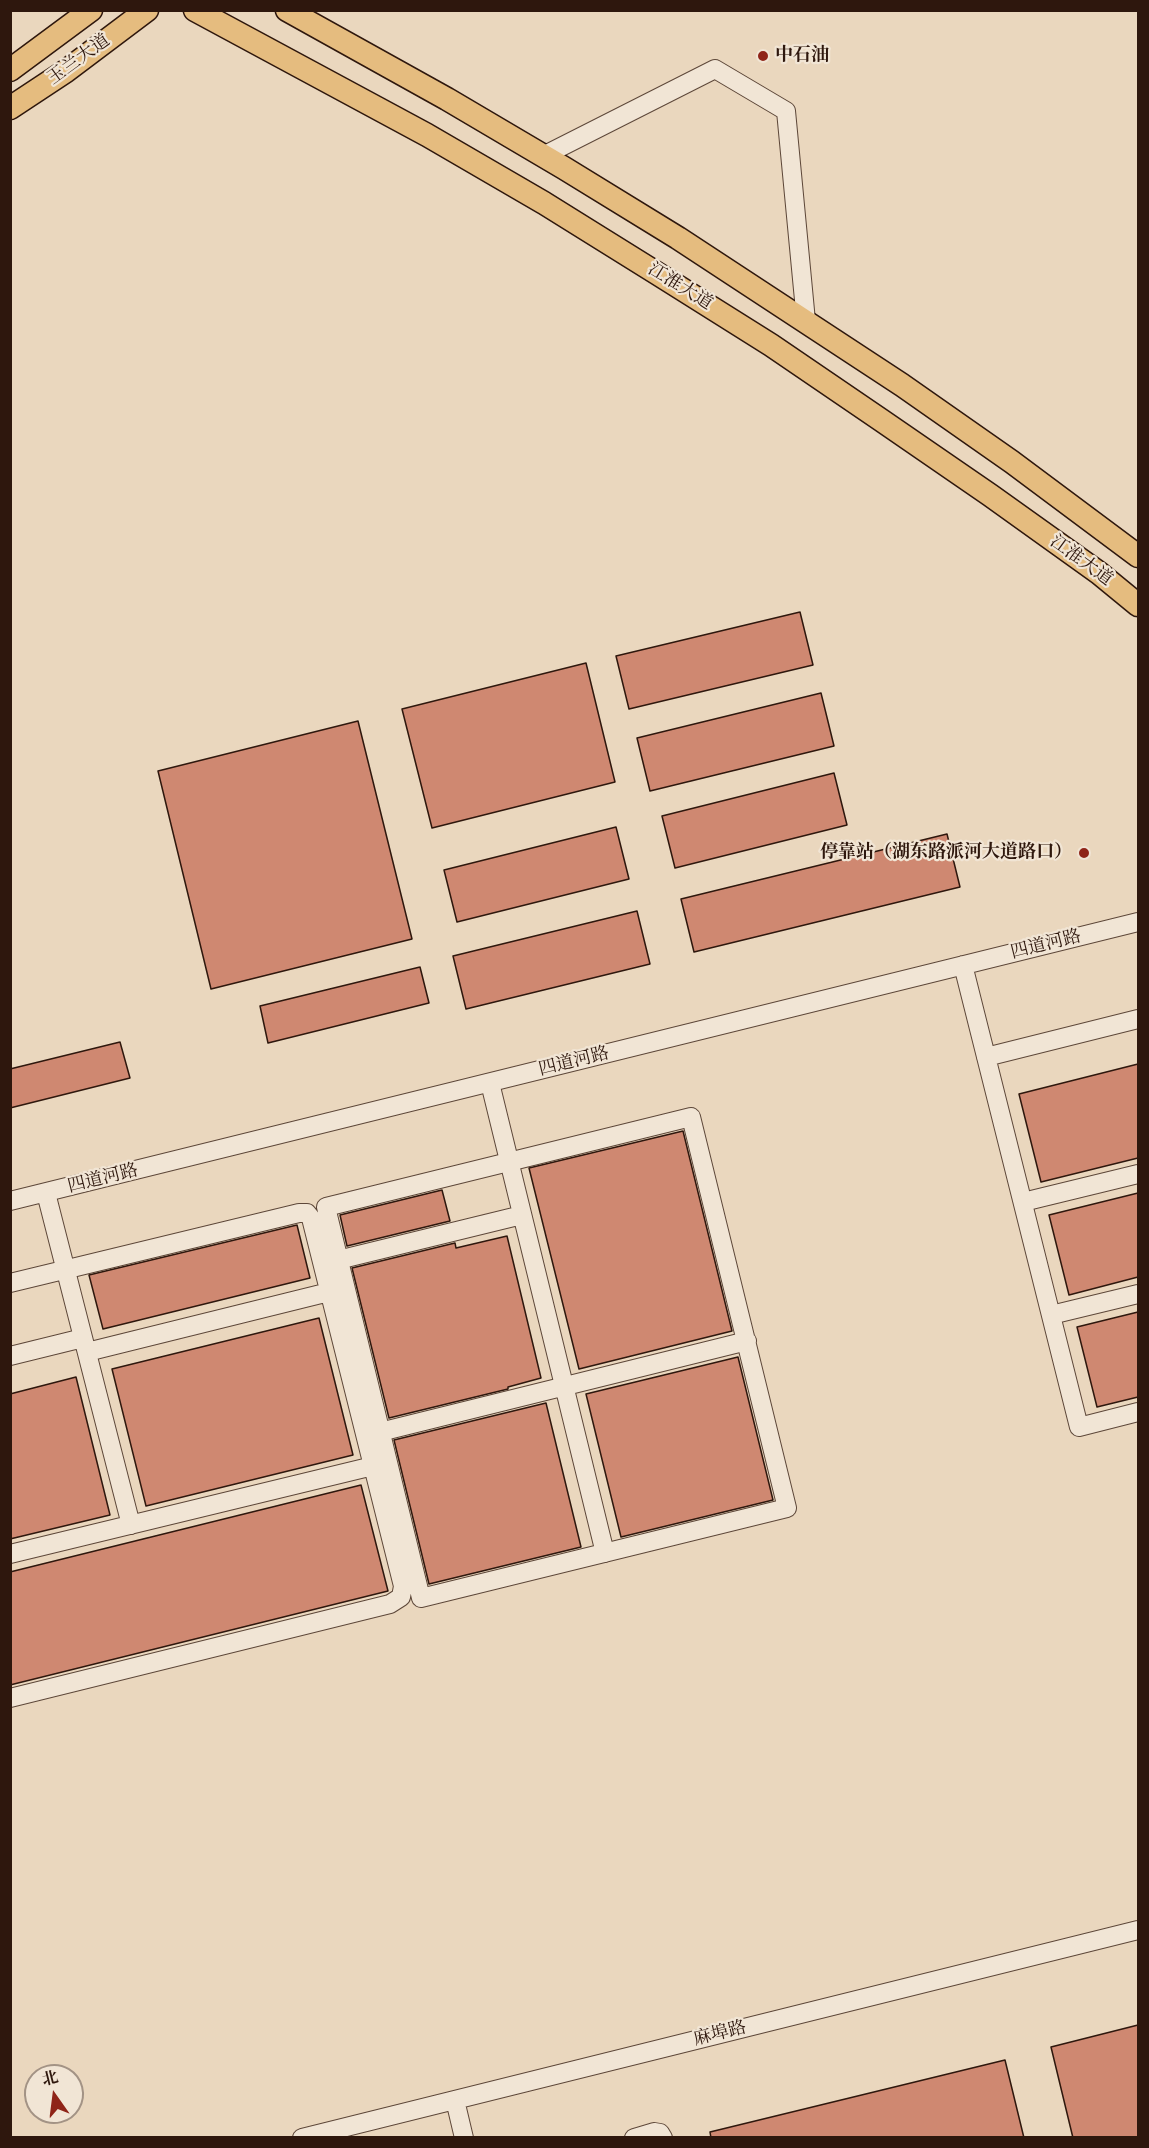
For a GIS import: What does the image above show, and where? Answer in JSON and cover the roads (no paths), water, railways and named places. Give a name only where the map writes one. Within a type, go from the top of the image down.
[{"type":"main road","name":"玉兰大道","points":[[10,70],[91,10]]},
{"type":"main road","name":"玉兰大道","points":[[10,108],[66,71],[147,10]]},
{"type":"main road","name":"江淮大道","points":[[195,10],[427,135],[544,203],[668,280],[771,345],[972,482],[1099,573],[1138,605]]},
{"type":"main road","points":[[287,10],[447,99],[678,238],[902,385],[1012,462],[1138,556]]},
{"type":"street","points":[[543,156],[715,69],[786,111],[806,321]]},
{"type":"street","name":"四道河路","points":[[10,1201],[1138,922]]},
{"type":"street","points":[[963,965],[1079,1427],[1138,1412]]},
{"type":"street","points":[[986,1057],[1138,1019]]},
{"type":"street","points":[[490,1083],[605,1553]]},
{"type":"street","points":[[691,1117],[787,1508],[421,1598],[338,1260],[326,1207],[691,1117]]},
{"type":"street","points":[[1023,1202],[1138,1174]]},
{"type":"street","points":[[46,1192],[131,1525]]},
{"type":"street","points":[[10,1283],[299,1213],[307,1213],[311,1218],[403,1586],[401,1597],[390,1604],[10,1698]]},
{"type":"street","points":[[338,1260],[522,1215]]},
{"type":"street","points":[[10,1356],[85,1345],[329,1292]]},
{"type":"street","points":[[1051,1315],[1138,1294]]},
{"type":"street","points":[[380,1432],[747,1341]]},
{"type":"street","points":[[10,1554],[373,1466]]},
{"type":"street","name":"麻埠路","points":[[302,2138],[1138,1930]]},
{"type":"street","points":[[455,2100],[465,2138]]},
{"type":"street","points":[[634,2138],[654,2133],[660,2133],[663,2138]]},
{"type":"place","name":"中石油","points":[[763,56]]},
{"type":"place","name":"停靠站（湖东路派河大道路口）","points":[[1084,853]]}]
